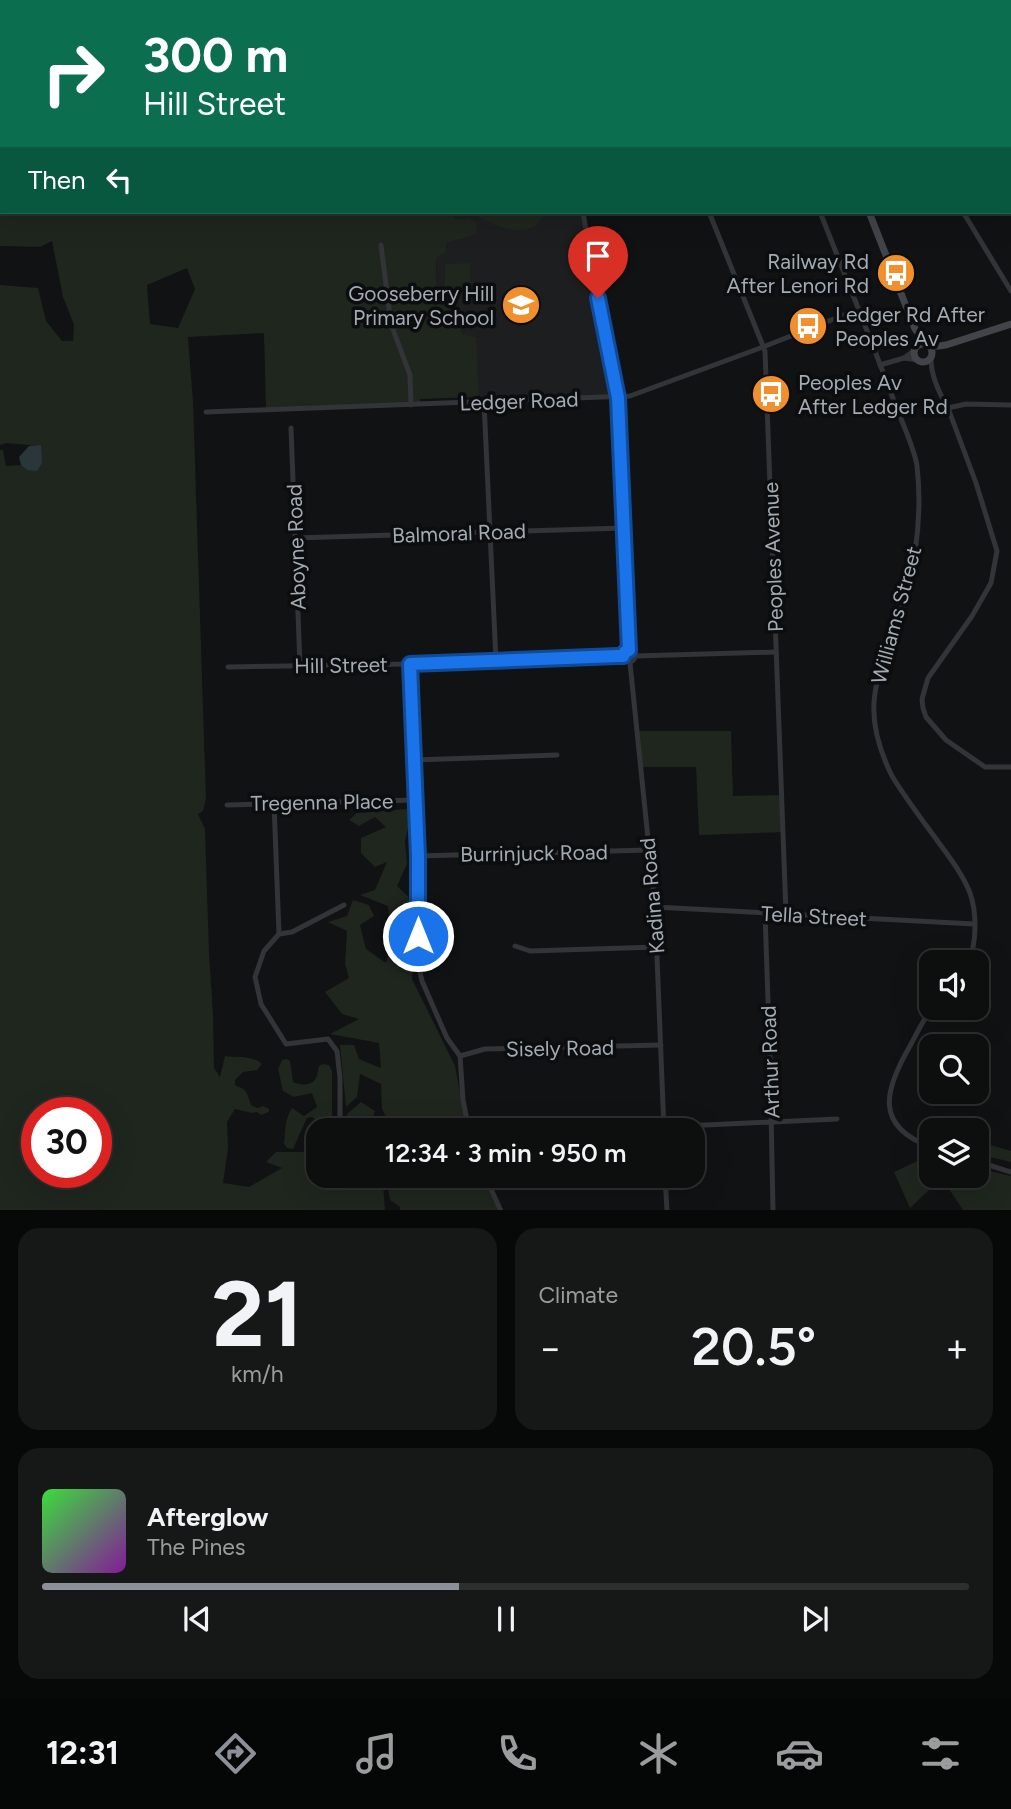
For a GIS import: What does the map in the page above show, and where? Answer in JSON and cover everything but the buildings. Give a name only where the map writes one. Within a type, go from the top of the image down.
[{"type":"street","points":[[583,214],[618,398],[629,650]]},
{"type":"street","name":"Peoples Avenue","points":[[710,214],[765,351],[786,914]]},
{"type":"street","name":"Williams Street","points":[[821,214],[917,463],[919,522],[916,548],[904,601],[877,678],[873,712],[875,729],[892,776],[956,867],[970,894],[974,924],[972,950]]},
{"type":"street","points":[[870,214],[915,329],[932,353],[926,359]]},
{"type":"street","points":[[964,214],[1011,291]]},
{"type":"street","points":[[381,244],[391,324],[410,375],[411,405]]},
{"type":"street","name":"Ledger Road","points":[[206,412],[618,398],[763,347],[859,309]]},
{"type":"street","points":[[904,358],[923,344],[946,345],[1011,324]]},
{"type":"street","points":[[915,329],[915,357],[926,359]]},
{"type":"street","points":[[880,365],[904,358],[926,359],[946,345]]},
{"type":"street","points":[[926,359],[976,483],[997,551],[991,583],[972,616],[928,678],[922,699],[923,708],[926,717],[946,740],[985,767],[1011,767]]},
{"type":"street","points":[[484,402],[496,661]]},
{"type":"street","points":[[948,408],[966,404],[1011,405]]},
{"type":"street","name":"Aboyne Road","points":[[291,429],[300,666]]},
{"type":"street","name":"Balmoral Road","points":[[295,538],[624,528]]},
{"type":"street","points":[[629,650],[634,652],[635,656]]},
{"type":"street","points":[[629,650],[623,656],[625,661],[630,663],[635,656]]},
{"type":"street","points":[[635,656],[776,652]]},
{"type":"street","name":"Hill Street","points":[[228,667],[623,656]]},
{"type":"street","name":"Kadina Road","points":[[630,663],[655,907],[664,1118]]},
{"type":"street","points":[[410,664],[418,856],[418,963],[422,981],[447,1038],[460,1056],[467,1118]]},
{"type":"street","points":[[414,760],[557,755]]},
{"type":"street","name":"Tregenna Place","points":[[228,804],[416,800]]},
{"type":"street","points":[[274,803],[279,934]]},
{"type":"street","name":"Burrinjuck Road","points":[[418,856],[649,850]]},
{"type":"street","points":[[340,1118],[337,1051],[328,1039],[286,1044],[261,1004],[255,977],[264,951],[279,934],[292,932],[344,905]]},
{"type":"street","name":"Tella Street","points":[[655,907],[974,924]]},
{"type":"street","name":"Arthur Road","points":[[765,913],[774,1210]]},
{"type":"street","points":[[515,946],[530,951],[657,947]]},
{"type":"street","points":[[919,1142],[902,1131],[893,1119],[888,1100],[899,1064],[923,1020]]},
{"type":"street","name":"Sisely Road","points":[[460,1056],[485,1049],[661,1045]]},
{"type":"street","points":[[705,1126],[837,1119]]},
{"type":"street","points":[[989,1165],[1011,1172]]},
{"type":"street","points":[[491,1188],[501,1210]]},
{"type":"street","points":[[666,1188],[667,1210]]},
{"type":"shaded area","points":[[0,214],[452,214],[460,219],[469,218],[477,224],[476,233],[447,242],[445,253],[436,258],[437,302],[454,312],[464,335],[476,337],[479,397],[420,399],[421,404],[266,410],[264,333],[188,337],[193,402],[206,799],[203,811],[198,814],[205,829],[214,1068],[220,1077],[225,1056],[257,1060],[261,1065],[257,1070],[243,1072],[235,1080],[235,1085],[245,1090],[252,1106],[269,1109],[269,1112],[261,1115],[235,1109],[227,1122],[228,1148],[223,1183],[249,1187],[282,1168],[266,1162],[276,1152],[306,1152],[306,1188],[383,1188],[385,1210],[0,1210],[0,450],[3,450],[6,466],[21,465],[27,470],[40,446],[6,443],[0,445],[0,285],[38,288],[46,321],[62,341],[73,341],[74,325],[63,297],[52,241],[40,247],[0,246]],"holes":[[[187,268],[195,289],[178,328],[150,324],[147,285]]]},
{"type":"shaded area","name":"Gooseberry Hill Primary School","points":[[435,214],[583,214],[618,398],[481,402],[457,316],[450,308],[437,302]]},
{"type":"shaded area","points":[[475,214],[543,214],[539,222],[522,230],[500,227]]},
{"type":"shaded area","points":[[470,263],[471,296],[445,297],[445,264]]},
{"type":"shaded area","points":[[41,445],[42,463],[37,471],[27,470],[21,465],[19,457],[29,446]]},
{"type":"shaded area","points":[[636,731],[731,731],[733,796],[782,795],[783,832],[699,835],[696,767],[640,767]]},
{"type":"shaded area","points":[[407,809],[410,821],[405,841],[407,864],[397,886],[413,901],[402,918],[414,924],[412,979],[455,1066],[465,1118],[386,1118],[382,1109],[381,1084],[360,1074],[357,1097],[346,1107],[340,1045],[354,1045],[359,1059],[381,1068],[379,1043],[330,1034],[359,1019],[342,1014],[325,992],[349,978],[345,964],[347,931],[328,922],[347,916],[353,900],[369,905],[374,916],[360,925],[366,949],[386,963],[392,945],[388,906],[360,895],[375,890],[387,862],[375,867],[361,853],[361,838],[386,827],[375,817],[359,826],[349,820],[357,813]]},
{"type":"shaded area","points":[[282,1060],[290,1061],[293,1082],[300,1084],[313,1082],[319,1066],[323,1064],[329,1065],[332,1071],[332,1118],[306,1118],[293,1149],[287,1148],[284,1144],[292,1108],[304,1116],[317,1107],[312,1093],[294,1097],[283,1091],[278,1069]]},
{"type":"shaded area","points":[[361,1102],[375,1111],[373,1118],[347,1118],[347,1114]]},
{"type":"shaded area","points":[[989,1145],[1011,1151],[1011,1162],[989,1157]]},
{"type":"shaded area","points":[[919,1160],[919,1188],[989,1188],[989,1171],[1011,1176],[1011,1210],[963,1210],[949,1189],[929,1190],[910,1208],[894,1172]]},
{"type":"shaded area","points":[[388,1188],[488,1188],[498,1210],[400,1210],[400,1207],[390,1200]]},
{"type":"place","name":"Railway Rd After Lenori Rd","points":[[896,273]]},
{"type":"place","name":"Gooseberry Hill Primary School","points":[[521,305]]},
{"type":"place","name":"Ledger Rd After Peoples Av","points":[[808,326]]},
{"type":"place","name":"Peoples Av After Ledger Rd","points":[[771,394]]},
{"type":"route","points":[[418,936],[418,856],[410,664],[623,656],[629,650],[618,398],[598,298]]}]
